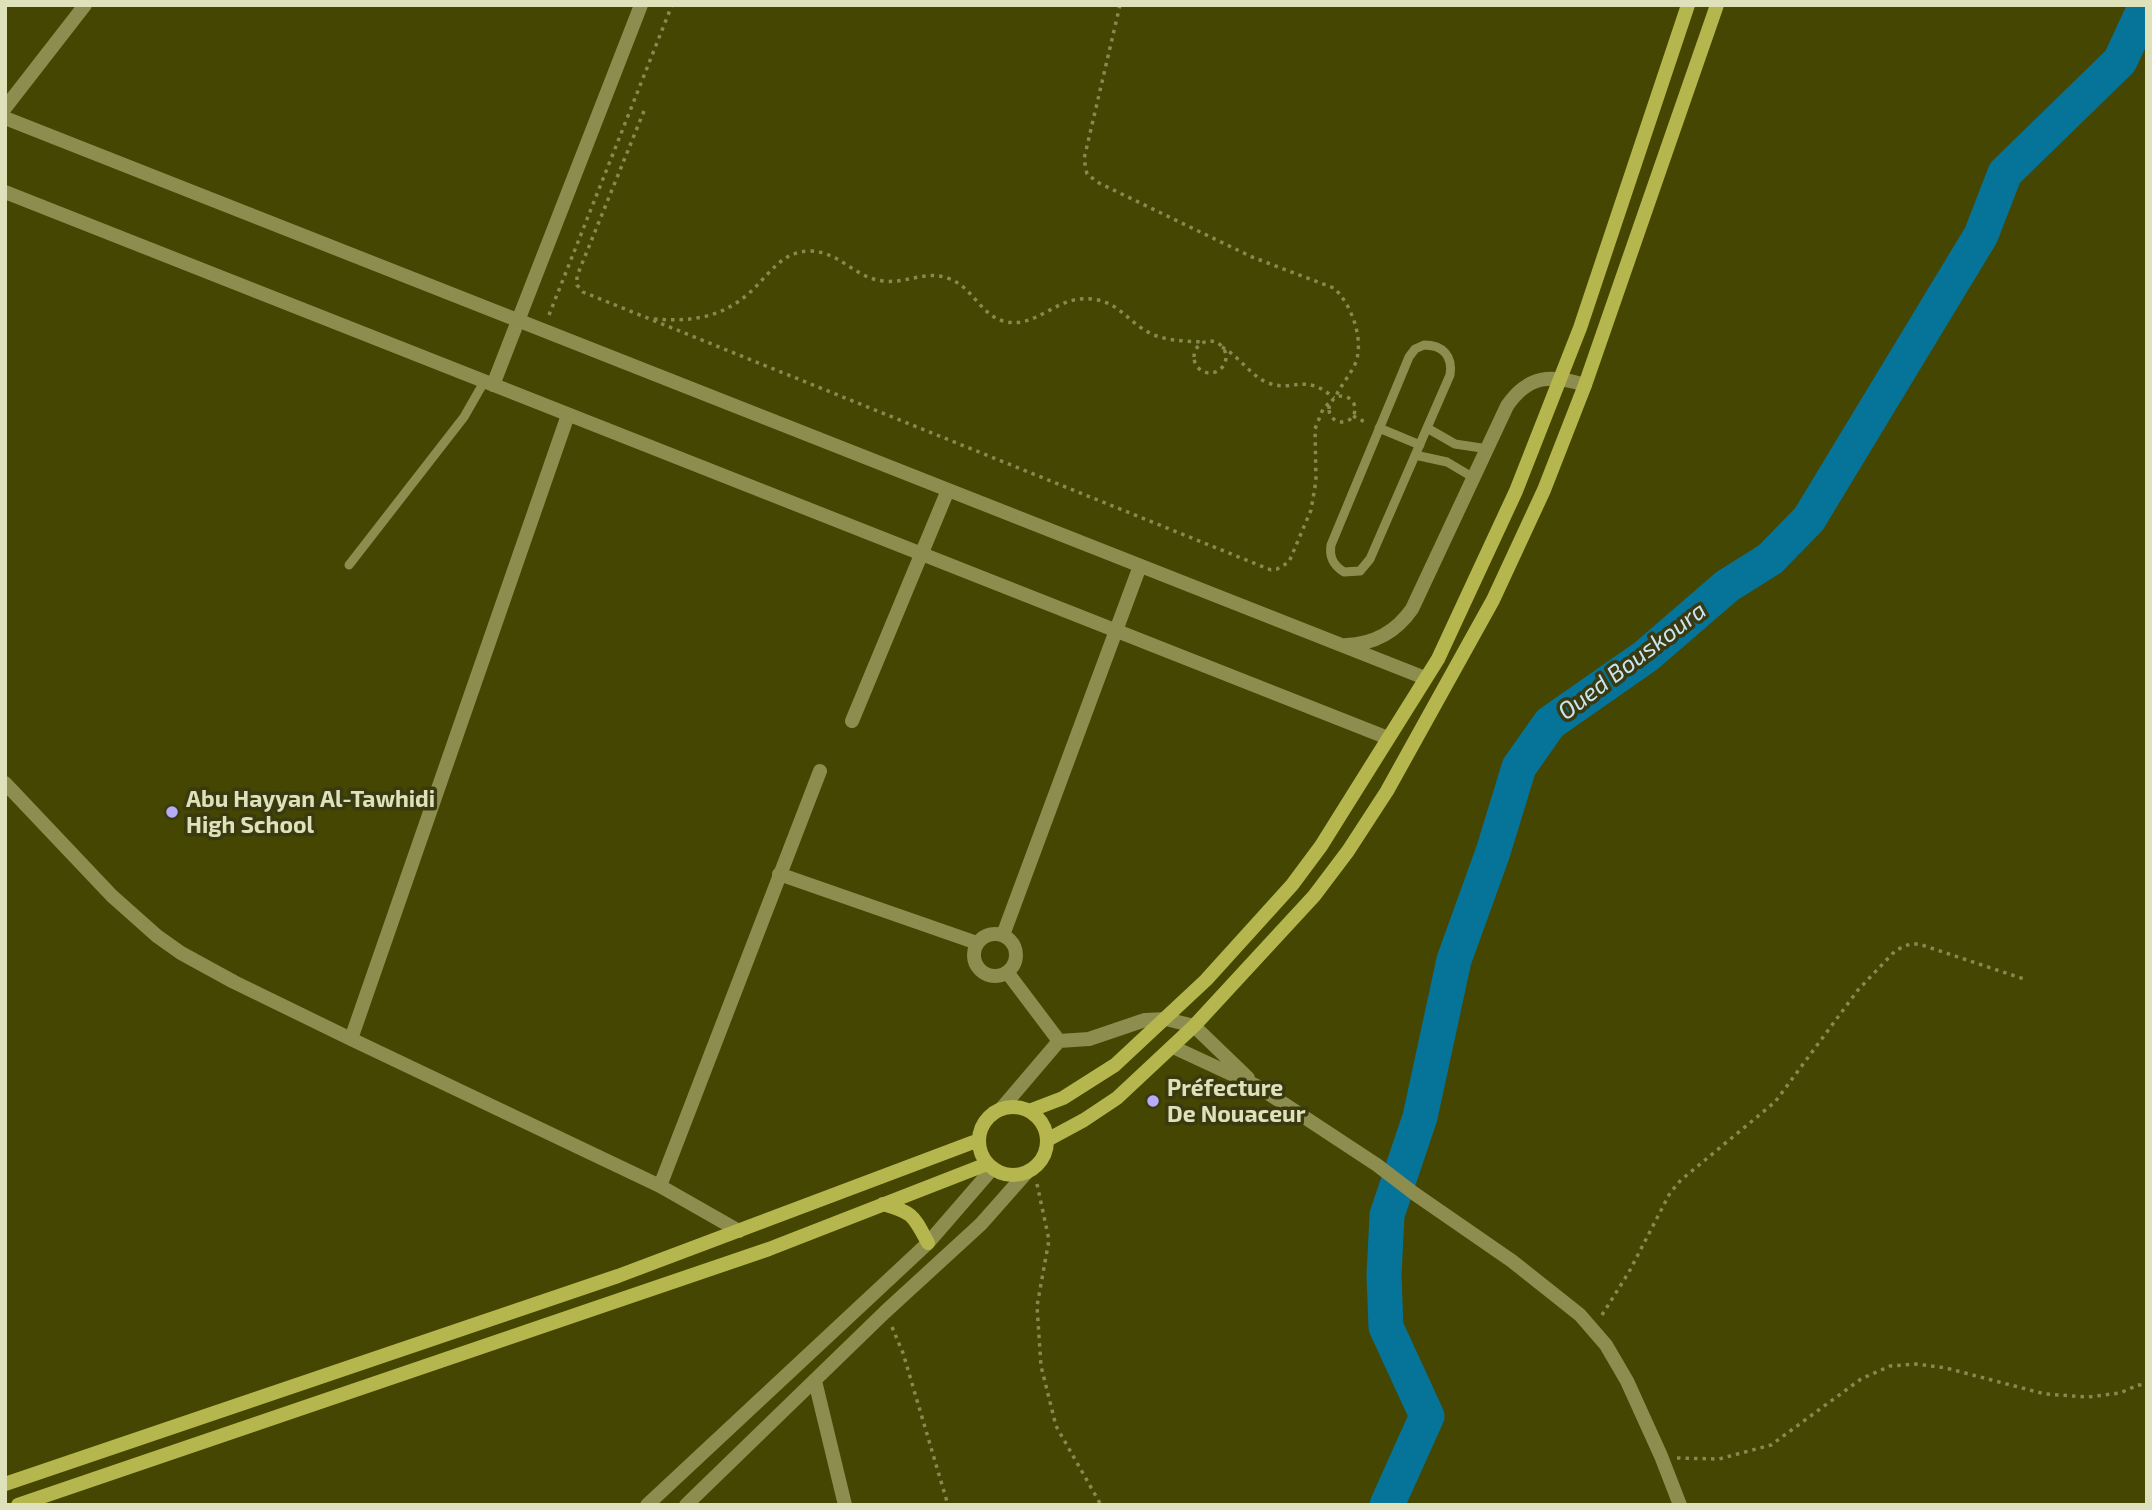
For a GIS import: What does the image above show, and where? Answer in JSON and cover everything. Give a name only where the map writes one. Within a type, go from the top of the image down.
[{"type":"main road","points":[[1029,1111],[1070,1094],[1115,1065],[1206,979],[1292,885],[1321,846],[1438,659],[1516,491],[1580,328],[1688,5]]},
{"type":"main road","points":[[1047,1140],[1084,1120],[1116,1098],[1194,1026],[1314,896],[1348,851],[1387,791],[1493,600],[1544,490],[1585,385],[1717,5]]},
{"type":"main road","points":[[1010,1107],[1029,1111],[1045,1128],[1047,1140],[1044,1155],[1030,1170],[1010,1175],[990,1166],[979,1149],[985,1121],[1001,1109],[1010,1107]]},
{"type":"main road","points":[[5,1484],[618,1276],[979,1140]]},
{"type":"main road","points":[[18,1505],[52,1499],[769,1249],[990,1166]]},
{"type":"main road","points":[[883,1204],[906,1211],[912,1216],[928,1243]]},
{"type":"street","points":[[5,108],[85,5]]},
{"type":"street","points":[[488,383],[517,320],[641,5]]},
{"type":"street","points":[[5,118],[1425,678]]},
{"type":"street","points":[[5,192],[1388,738]]},
{"type":"street","points":[[1345,645],[1371,641],[1395,629],[1404,620],[1419,597],[1507,406],[1517,393],[1529,383],[1560,377],[1585,385]]},
{"type":"street","points":[[351,1039],[568,415]]},
{"type":"street","points":[[852,721],[948,490]]},
{"type":"street","points":[[1003,935],[1140,566]]},
{"type":"street","points":[[660,1186],[820,771]]},
{"type":"street","points":[[5,783],[111,896],[157,936],[207,968],[660,1186],[738,1231]]},
{"type":"street","points":[[779,874],[977,943]]},
{"type":"street","points":[[989,934],[1003,935],[1010,939],[1016,952],[1013,967],[993,976],[980,970],[974,957],[977,943],[989,934]]},
{"type":"street","points":[[1007,972],[1059,1041]]},
{"type":"street","points":[[1001,1109],[1059,1041],[1089,1040],[1145,1020],[1166,1019],[1194,1026],[1256,1086]]},
{"type":"street","points":[[1173,1047],[1256,1086],[1377,1165],[1415,1195],[1512,1262],[1593,1328],[1627,1381],[1680,1505]]},
{"type":"street","points":[[648,1505],[928,1243],[990,1166]]},
{"type":"street","points":[[686,1505],[885,1312],[981,1224],[1030,1170]]},
{"type":"street","points":[[815,1381],[845,1505]]},
{"type":"lane","points":[[1434,345],[1448,356],[1451,366],[1450,375],[1427,428],[1366,566],[1352,573],[1337,567],[1330,553],[1331,545],[1409,357],[1415,349],[1434,345]]},
{"type":"lane","points":[[349,565],[488,383]]},
{"type":"lane","points":[[1380,428],[1420,445]]},
{"type":"lane","points":[[1427,428],[1455,444],[1488,449]]},
{"type":"lane","points":[[1415,455],[1447,462],[1474,478]]},
{"type":"path","points":[[544,330],[672,5]]},
{"type":"path","points":[[644,111],[576,280],[583,292],[1270,570],[1278,569],[1289,562],[1311,510],[1317,481],[1315,429],[1323,409],[1334,399],[1347,396],[1352,400],[1355,411],[1349,420],[1337,421],[1332,418],[1329,407],[1334,399],[1356,360],[1358,343],[1355,325],[1334,288],[1252,257],[1099,183],[1087,174],[1084,159],[1120,5]]},
{"type":"path","points":[[648,319],[694,320],[714,315],[748,295],[781,260],[808,251],[835,256],[858,273],[885,281],[899,281],[926,274],[953,280],[965,287],[982,309],[1006,322],[1032,320],[1060,303],[1079,298],[1099,300],[1117,307],[1147,331],[1164,338],[1217,342],[1239,358],[1260,379],[1269,383],[1308,383],[1327,391],[1334,399]]},
{"type":"path","points":[[1203,342],[1195,353],[1194,360],[1203,371],[1217,371],[1222,366],[1225,353],[1222,347]]},
{"type":"path","points":[[1593,1328],[1629,1272],[1675,1186],[1775,1102],[1858,990],[1896,950],[1910,944],[1919,944],[2024,979]]},
{"type":"path","points":[[1030,1170],[1049,1240],[1037,1306],[1041,1366],[1056,1426],[1101,1505]]},
{"type":"path","points":[[885,1312],[903,1353],[948,1505]]},
{"type":"path","points":[[1661,1457],[1719,1459],[1771,1445],[1861,1379],[1890,1366],[1916,1364],[1947,1368],[2045,1394],[2088,1396],[2120,1393],[2130,1387],[2147,1385]]},
{"type":"waterway","name":"Oued Bouskoura","points":[[1387,1505],[1427,1416],[1386,1327],[1384,1275],[1387,1215],[1420,1117],[1454,960],[1493,852],[1519,767],[1550,723],[1646,656],[1727,586],[1770,559],[1809,519],[1981,235],[2005,173],[2120,61],[2146,5]]},
{"type":"place","name":"Abu Hayyan Al-Tawhidi High School","points":[[172,812]]},
{"type":"place","name":"Préfecture De Nouaceur","points":[[1153,1101]]}]
